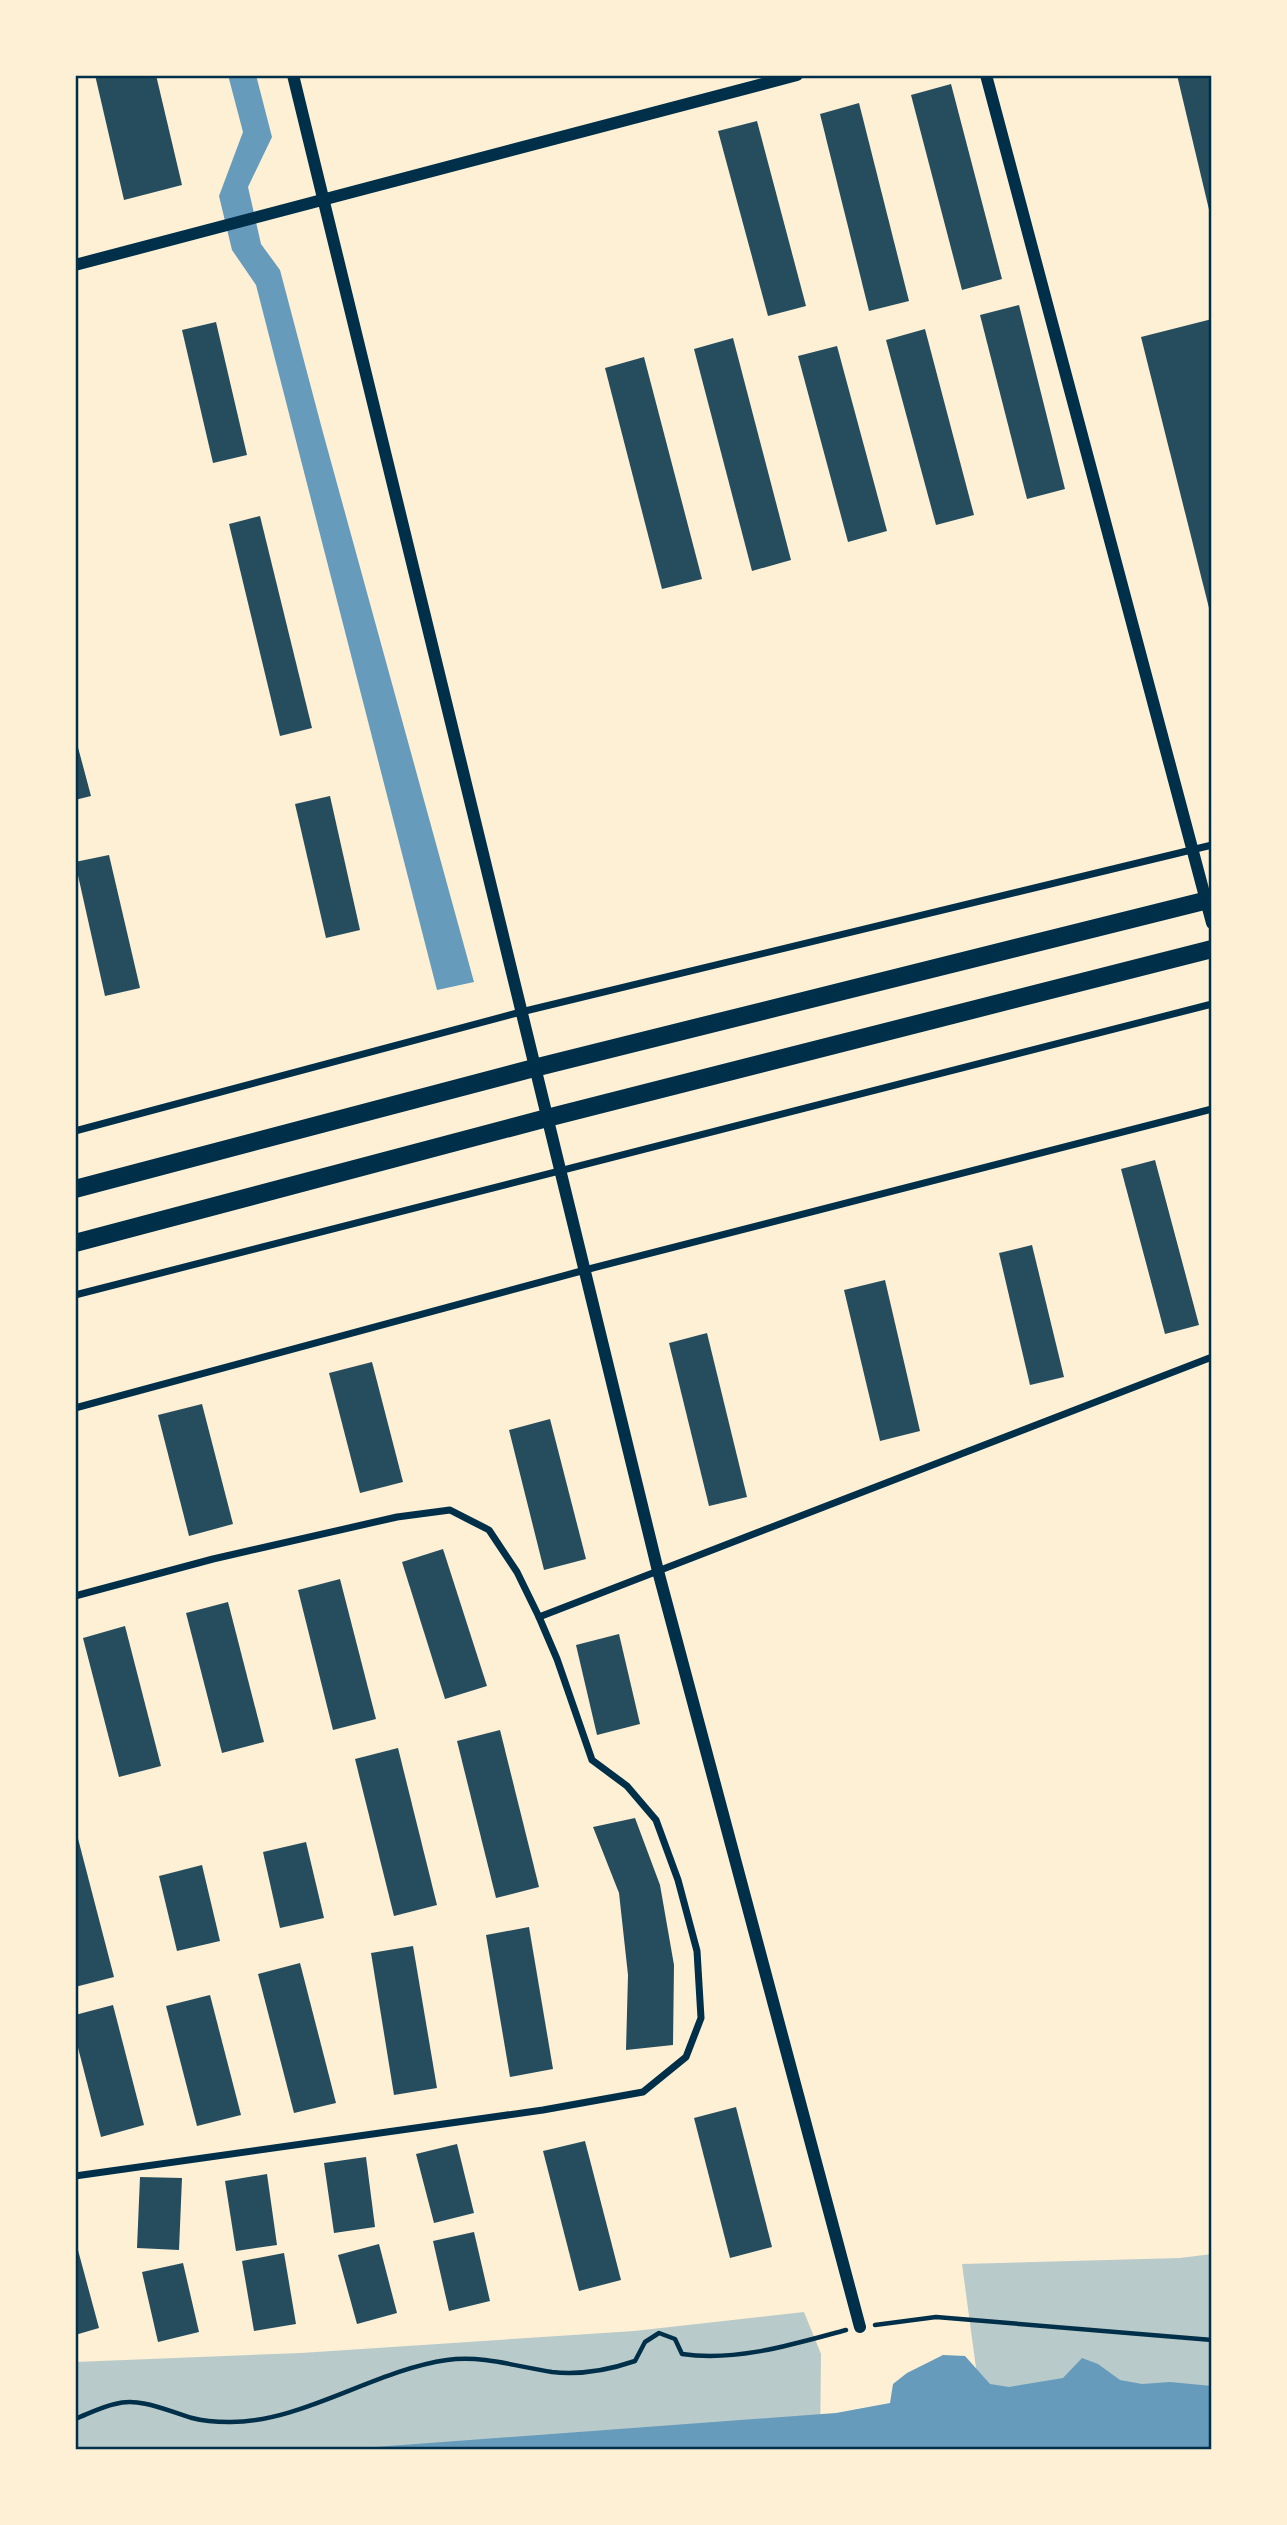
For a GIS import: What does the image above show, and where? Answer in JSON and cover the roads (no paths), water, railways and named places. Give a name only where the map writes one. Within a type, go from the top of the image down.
[{"type":"main road","points":[[75,1189],[534,1068],[1209,900]]},
{"type":"main road","points":[[75,1243],[547,1118],[1212,949]]},
{"type":"street","points":[[293,75],[658,1570],[860,2327]]},
{"type":"street","points":[[75,265],[797,75]]},
{"type":"street","points":[[986,75],[1193,850],[1209,900],[1212,923]]},
{"type":"street","points":[[75,1131],[521,1012],[1212,845]]},
{"type":"street","points":[[75,1294],[1212,1004]]},
{"type":"street","points":[[75,1408],[584,1270],[1212,1109]]},
{"type":"street","points":[[539,1617],[1212,1357]]},
{"type":"street","points":[[75,1596],[213,1559],[397,1517],[450,1510],[489,1530],[517,1572],[539,1617],[557,1659],[592,1760],[627,1786],[656,1820],[678,1880],[697,1951],[701,2018],[686,2057],[643,2092],[543,2110],[75,2176]]},
{"type":"water","points":[[228,75],[256,75],[272,137],[248,187],[261,244],[280,270],[474,982],[437,990],[256,285],[232,250],[219,196],[243,132]]},
{"type":"water","points":[[943,2355],[965,2356],[990,2384],[1009,2387],[1063,2378],[1082,2358],[1098,2364],[1120,2380],[1142,2384],[1170,2382],[1212,2386],[1212,2450],[335,2450],[836,2413],[890,2403],[893,2384],[907,2373]]}]
